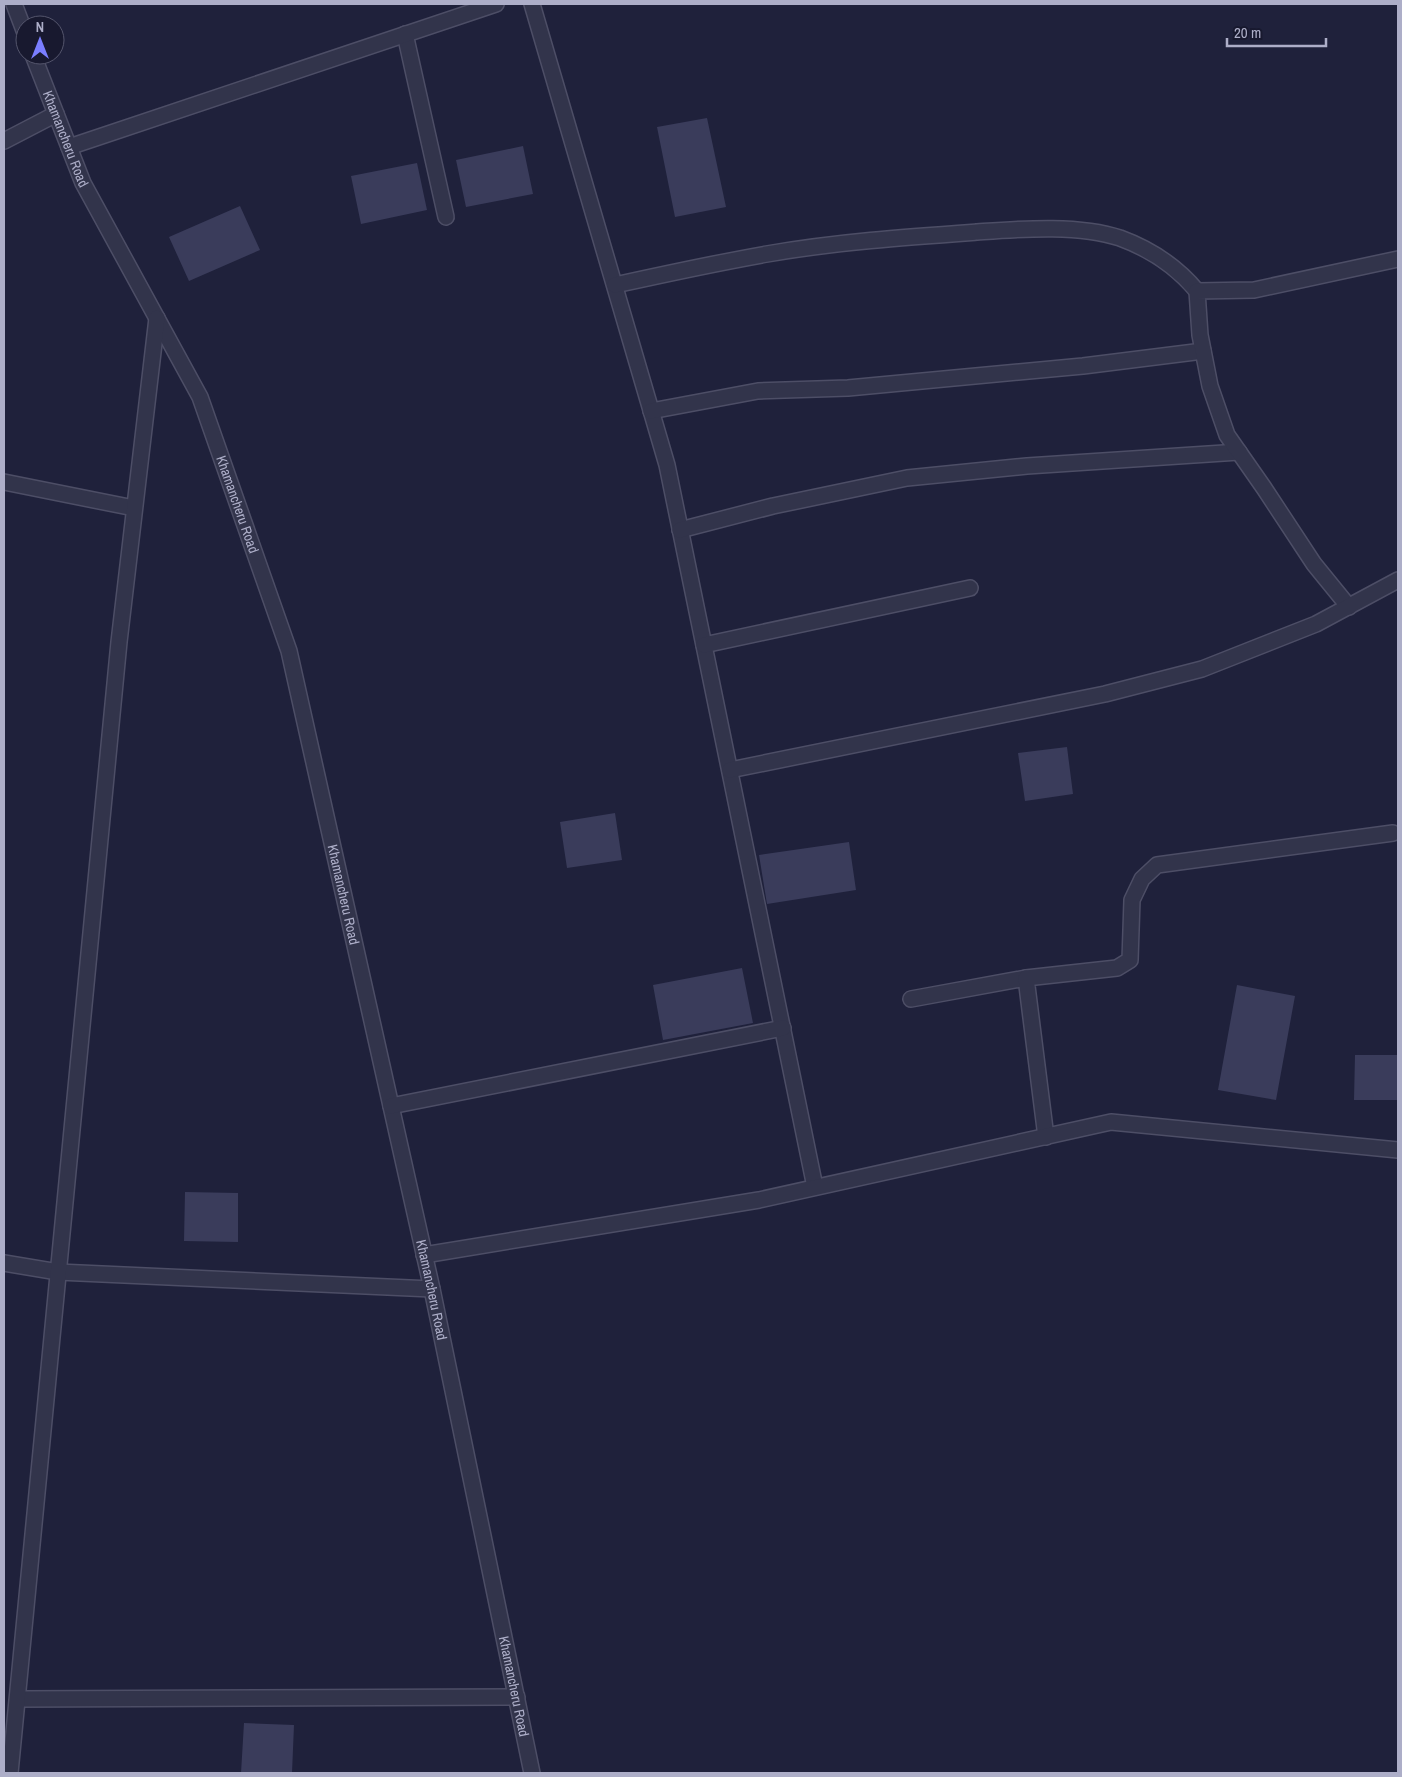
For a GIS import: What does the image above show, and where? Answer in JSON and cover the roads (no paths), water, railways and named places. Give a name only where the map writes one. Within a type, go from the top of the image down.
[{"type":"street","points":[[69,147],[496,4]]},
{"type":"street","points":[[532,4],[667,465],[816,1187]]},
{"type":"street","points":[[405,34],[446,217]]},
{"type":"street","name":"Khamancheru Road","points":[[38,65],[83,183],[200,396],[289,651],[432,1289],[532,1773]]},
{"type":"street","points":[[4,141],[56,114]]},
{"type":"street","points":[[615,285],[767,254],[890,238],[1005,230],[1074,230],[1119,238],[1151,253],[1182,272],[1197,291],[1203,351],[1210,386],[1227,436],[1314,564],[1349,607]]},
{"type":"street","points":[[1197,291],[1254,290],[1398,259]]},
{"type":"street","points":[[10,1773],[118,651],[157,318]]},
{"type":"street","points":[[651,411],[758,390],[848,388],[1083,366],[1203,351]]},
{"type":"street","points":[[680,530],[773,506],[907,478],[1027,466],[1239,452]]},
{"type":"street","points":[[4,482],[134,508]]},
{"type":"street","points":[[730,770],[1105,694],[1202,670],[1316,624],[1398,580]]},
{"type":"street","points":[[704,645],[970,588]]},
{"type":"street","points":[[911,999],[1026,978],[1117,968],[1130,960],[1132,900],[1142,879],[1157,865],[1393,833]]},
{"type":"street","points":[[1026,978],[1046,1137]]},
{"type":"street","points":[[391,1106],[783,1028]]},
{"type":"street","points":[[424,1255],[759,1200],[1111,1122],[1398,1150]]},
{"type":"street","points":[[4,1263],[58,1272],[432,1289]]},
{"type":"street","points":[[18,1699],[516,1696]]}]
